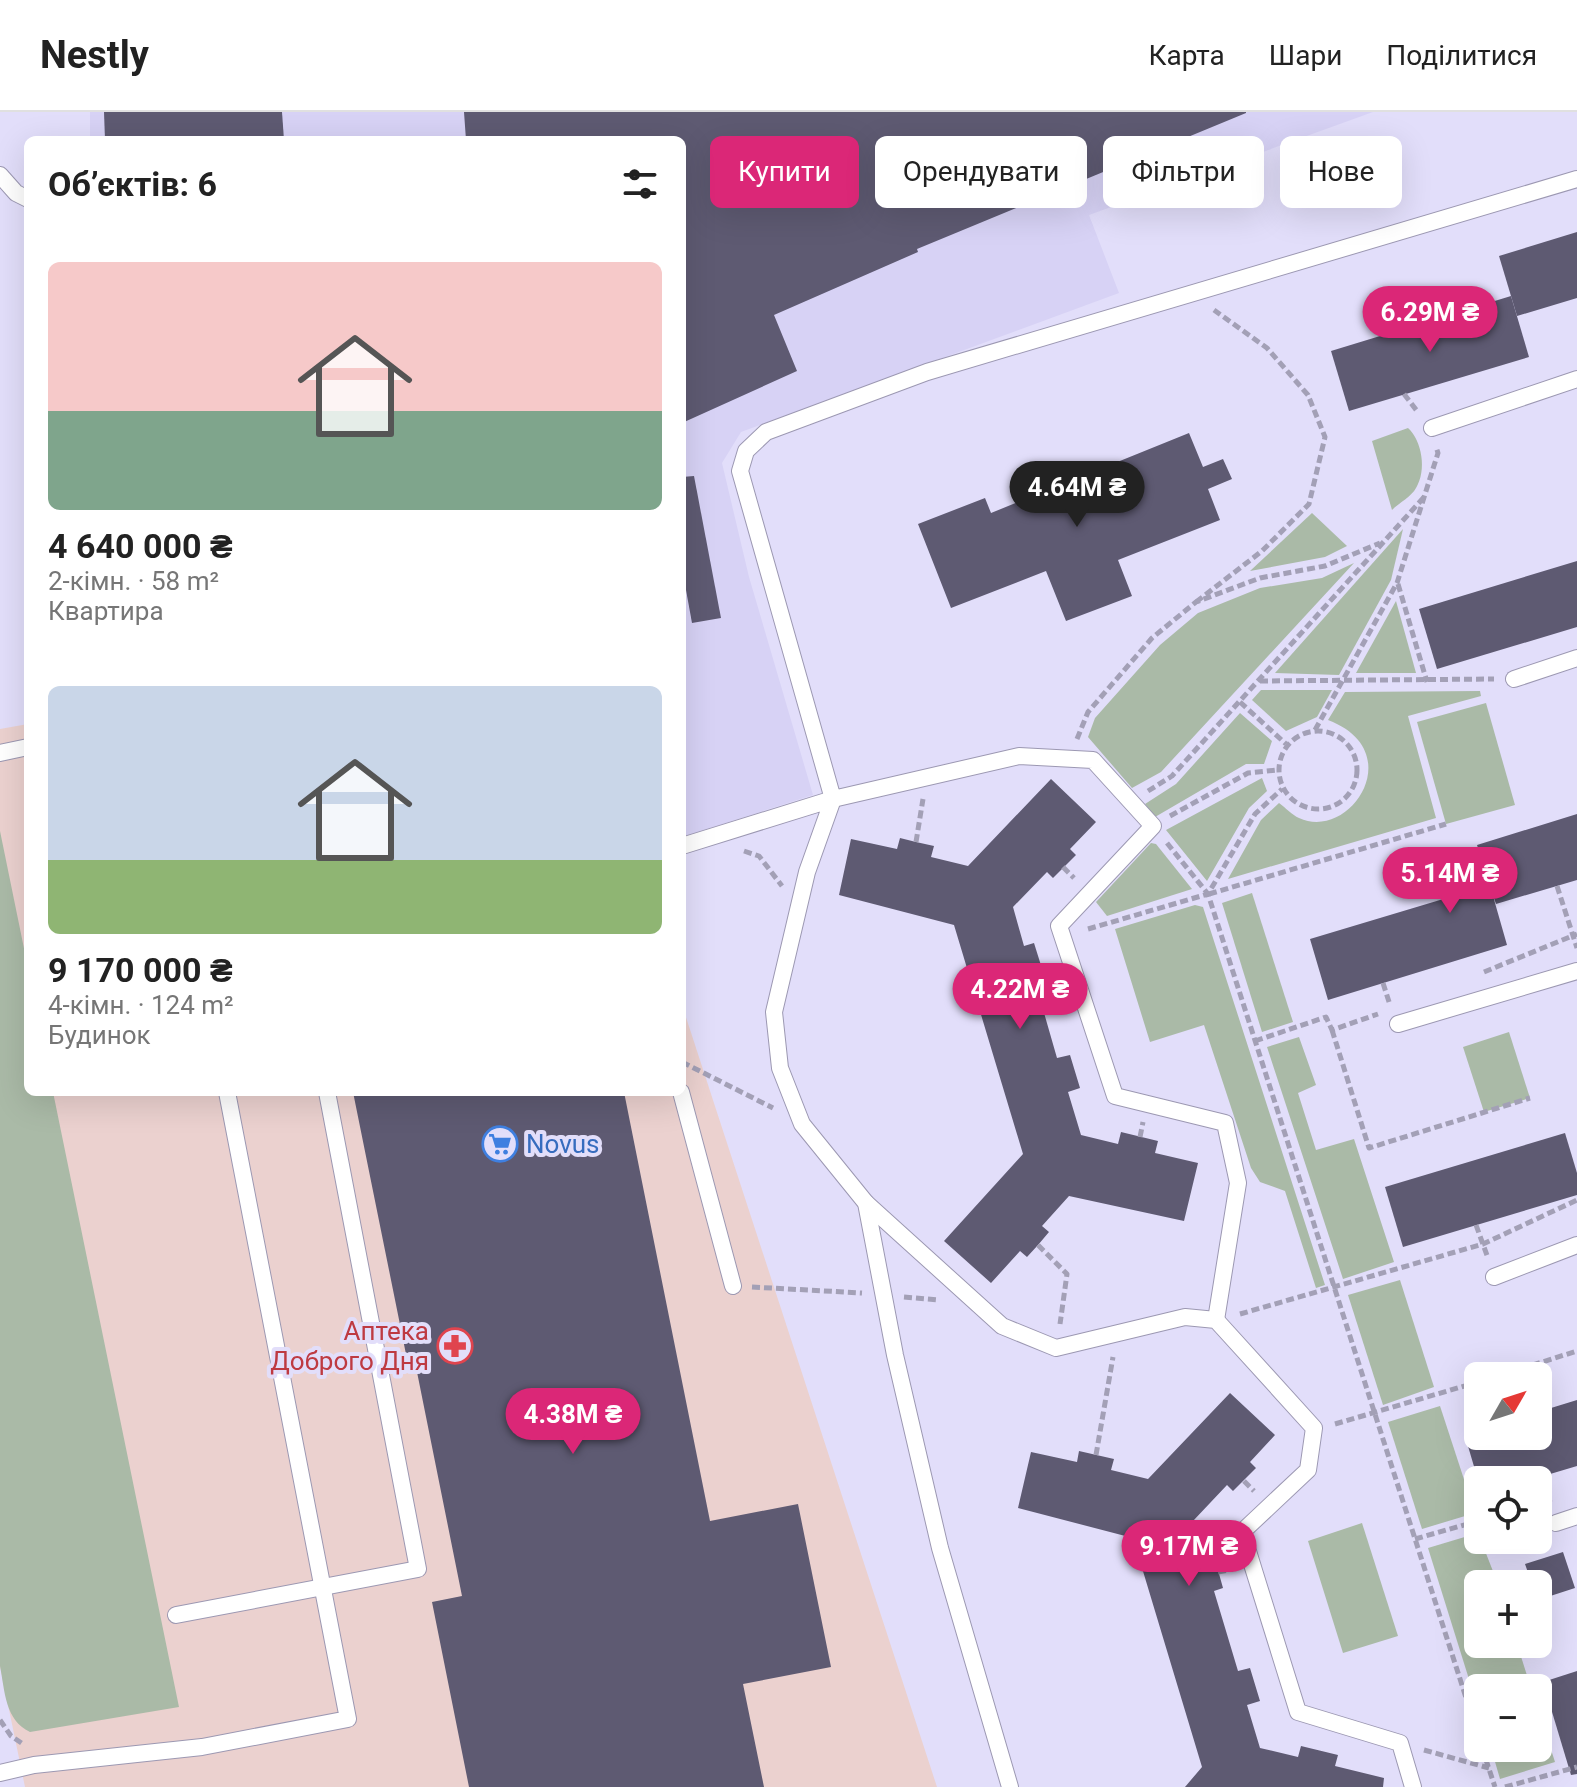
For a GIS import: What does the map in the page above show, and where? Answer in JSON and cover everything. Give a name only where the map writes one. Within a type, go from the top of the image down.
[{"type":"lane","points":[[0,175],[16,193],[24,197]]},
{"type":"lane","points":[[1413,1787],[1400,1743],[1298,1712],[1242,1532],[1308,1470],[1314,1428],[1216,1320],[1185,1317],[1056,1348],[1002,1326],[866,1203],[802,1124],[780,1068],[774,1012],[807,872],[833,799],[740,471],[746,451],[766,432],[927,372],[1577,179]]},
{"type":"lane","points":[[1432,428],[1577,379]]},
{"type":"lane","points":[[1514,679],[1577,658]]},
{"type":"lane","points":[[0,753],[24,748]]},
{"type":"lane","points":[[686,845],[833,799],[1019,756],[1093,760],[1153,826],[1059,926],[1115,1096],[1225,1123],[1238,1183],[1216,1320]]},
{"type":"lane","points":[[1395,1016],[1577,971]]},
{"type":"lane","points":[[0,1773],[34,1765],[202,1747],[348,1719],[228,1096]]},
{"type":"lane","points":[[176,1615],[418,1569],[328,1096]]},
{"type":"lane","points":[[682,1096],[733,1286]]},
{"type":"lane","points":[[866,1203],[940,1548],[1010,1787]]},
{"type":"lane","points":[[1494,1277],[1577,1245]]},
{"type":"lane","points":[[1556,1523],[1577,1516]]},
{"type":"path","points":[[1069,759],[1088,712],[1152,638],[1262,551],[1309,504],[1325,437],[1308,395],[1267,348],[1190,293]]},
{"type":"path","points":[[1315,730],[1339,736],[1355,756],[1357,776],[1346,798],[1328,809],[1306,809],[1282,789],[1277,770],[1286,744],[1315,730],[1397,583],[1438,453],[1432,428]]},
{"type":"path","points":[[1131,801],[1172,776],[1426,495]]},
{"type":"path","points":[[1196,602],[1260,578],[1325,566],[1385,541]]},
{"type":"path","points":[[1397,583],[1427,682]]},
{"type":"path","points":[[1259,681],[1514,679]]},
{"type":"path","points":[[1240,702],[1286,744]]},
{"type":"path","points":[[1277,770],[1248,773],[1153,826],[1208,894],[1464,1691]]},
{"type":"path","points":[[916,842],[926,777]]},
{"type":"path","points":[[1208,894],[1255,814],[1282,789]]},
{"type":"path","points":[[1062,937],[1446,824]]},
{"type":"path","points":[[707,838],[759,856],[783,887],[784,900]]},
{"type":"path","points":[[1557,886],[1577,948]]},
{"type":"path","points":[[1332,1030],[1395,1016]]},
{"type":"path","points":[[1255,1041],[1326,1017],[1369,1148],[1530,1098]]},
{"type":"path","points":[[686,1064],[802,1124]]},
{"type":"path","points":[[1216,1320],[1483,1244],[1577,1200]]},
{"type":"path","points":[[1476,1225],[1494,1277]]},
{"type":"path","points":[[1038,1245],[1067,1274],[1056,1348]]},
{"type":"path","points":[[733,1286],[978,1304]]},
{"type":"path","points":[[1096,1455],[1117,1334]]},
{"type":"path","points":[[1542,1362],[1577,1351]]},
{"type":"path","points":[[1314,1428],[1375,1415],[1464,1386]]},
{"type":"path","points":[[1415,1539],[1464,1525]]},
{"type":"path","points":[[0,1720],[11,1736],[28,1746],[34,1765]]},
{"type":"path","points":[[1400,1743],[1489,1768]]},
{"type":"path","points":[[1487,1762],[1495,1787]]},
{"type":"path","points":[[1505,1787],[1577,1767]]},
{"type":"shaded area","points":[[90,112],[1373,112],[1307,136],[1280,136],[1280,146],[1264,152],[1264,136],[1103,136],[1103,208],[1108,208],[1089,215],[1119,293],[741,432],[722,463],[749,577],[813,795],[686,836],[686,136],[90,136]]},
{"type":"shaded area","points":[[24,725],[24,1096],[686,1096],[686,1017],[937,1787],[25,1787],[0,1666],[0,729]]},
{"type":"green space","points":[[1408,428],[1420,448],[1421,473],[1414,491],[1392,510],[1372,441]]},
{"type":"green space","points":[[1312,513],[1347,546],[1325,557],[1250,571]]},
{"type":"green space","points":[[1403,529],[1391,580],[1339,675],[1275,673]]},
{"type":"green space","points":[[1354,563],[1161,772],[1132,788],[1088,737],[1095,718],[1160,645],[1198,613],[1260,588],[1322,578]]},
{"type":"green space","points":[[1396,601],[1416,673],[1356,673]]},
{"type":"green space","points":[[1261,690],[1332,690],[1317,717],[1286,731],[1252,700]]},
{"type":"green space","points":[[1480,691],[1481,696],[1408,716],[1436,818],[1228,879],[1261,820],[1279,803],[1299,818],[1318,822],[1337,817],[1352,806],[1363,790],[1368,771],[1365,752],[1352,734],[1328,720],[1345,692]]},
{"type":"green space","points":[[1486,703],[1515,805],[1446,824],[1417,722]]},
{"type":"green space","points":[[1240,713],[1272,741],[1264,764],[1246,764],[1155,817],[1145,804],[1176,784]]},
{"type":"green space","points":[[1262,778],[1267,791],[1249,808],[1207,881],[1166,830]]},
{"type":"green space","points":[[0,831],[24,948],[24,1096],[54,1096],[179,1707],[30,1732],[11,1713],[0,1666]]},
{"type":"green space","points":[[1151,843],[1156,844],[1192,889],[1107,916],[1096,902]]},
{"type":"green space","points":[[1252,893],[1293,1022],[1262,1032],[1222,903]]},
{"type":"green space","points":[[1195,905],[1203,907],[1325,1285],[1316,1288],[1285,1191],[1260,1182],[1251,1168],[1204,1025],[1150,1042],[1115,929]]},
{"type":"green space","points":[[1509,1032],[1530,1098],[1484,1112],[1463,1047]]},
{"type":"green space","points":[[1299,1037],[1316,1085],[1298,1093],[1316,1150],[1354,1139],[1394,1262],[1343,1279],[1267,1047]]},
{"type":"green space","points":[[1400,1280],[1434,1387],[1383,1405],[1348,1295]]},
{"type":"green space","points":[[1440,1406],[1464,1479],[1464,1516],[1422,1529],[1388,1422]]},
{"type":"green space","points":[[1362,1523],[1398,1636],[1343,1653],[1308,1541]]},
{"type":"green space","points":[[1464,1537],[1464,1554],[1486,1554],[1493,1570],[1464,1570],[1464,1658],[1521,1658],[1527,1674],[1467,1674],[1428,1548]]},
{"type":"green space","points":[[1552,1753],[1555,1762],[1500,1779],[1495,1762],[1552,1762]]},
{"type":"building","points":[[104,112],[282,112],[284,136],[105,136]]},
{"type":"building","points":[[464,112],[1246,112],[1190,136],[1103,136],[1103,172],[1087,179],[1087,136],[875,136],[875,208],[1016,208],[917,249],[918,252],[774,315],[797,371],[686,421],[686,136],[466,136]]},
{"type":"building","points":[[1577,232],[1577,298],[1517,316],[1499,256]]},
{"type":"building","points":[[1511,296],[1529,357],[1349,411],[1331,351]]},
{"type":"building","points":[[1189,433],[1203,467],[1223,459],[1232,479],[1208,489],[1220,520],[1118,560],[1132,596],[1066,621],[1046,571],[951,608],[918,524],[985,498],[991,513]]},
{"type":"building","points":[[694,476],[721,618],[692,623],[686,590],[686,477]]},
{"type":"building","points":[[1577,561],[1577,627],[1437,669],[1419,609]]},
{"type":"building","points":[[1051,779],[1096,822],[1070,849],[1076,855],[1053,878],[1047,872],[1013,907],[1024,946],[1034,943],[1044,975],[1034,978],[1057,1058],[1070,1055],[1080,1088],[1068,1092],[1081,1135],[1118,1144],[1121,1132],[1158,1141],[1155,1153],[1198,1163],[1184,1221],[1069,1196],[1042,1226],[1049,1232],[1038,1245],[1027,1257],[1020,1251],[991,1283],[944,1241],[1023,1154],[954,925],[839,895],[851,839],[897,849],[900,838],[934,846],[931,857],[968,866]]},
{"type":"building","points":[[1577,814],[1577,880],[1496,904],[1491,889],[1507,945],[1328,1000],[1310,939],[1490,885],[1477,845]]},
{"type":"building","points":[[354,1096],[625,1096],[710,1521],[798,1504],[831,1667],[743,1684],[764,1787],[469,1787],[432,1602],[462,1596],[417,1372],[410,1374]]},
{"type":"building","points":[[1565,1133],[1577,1173],[1577,1195],[1403,1247],[1385,1187]]},
{"type":"building","points":[[1230,1393],[1275,1435],[1250,1462],[1256,1468],[1233,1491],[1227,1485],[1193,1521],[1204,1559],[1214,1556],[1223,1588],[1214,1591],[1238,1671],[1250,1668],[1260,1701],[1247,1705],[1260,1748],[1298,1757],[1301,1746],[1338,1755],[1335,1766],[1384,1778],[1383,1787],[1185,1787],[1202,1767],[1133,1538],[1018,1508],[1031,1452],[1077,1462],[1079,1451],[1114,1459],[1111,1470],[1148,1479]]},
{"type":"building","points":[[1577,1400],[1577,1466],[1552,1473],[1552,1466],[1474,1466],[1469,1450],[1552,1450],[1552,1408]]},
{"type":"building","points":[[1563,1552],[1575,1588],[1552,1595],[1552,1570],[1527,1570],[1525,1564]]},
{"type":"building","points":[[1577,1671],[1577,1774],[1571,1775],[1552,1712],[1552,1679]]},
{"type":"place","name":"Novus","points":[[500,1144]]},
{"type":"place","name":"Аптека Доброго Дня","points":[[455,1346]]}]
